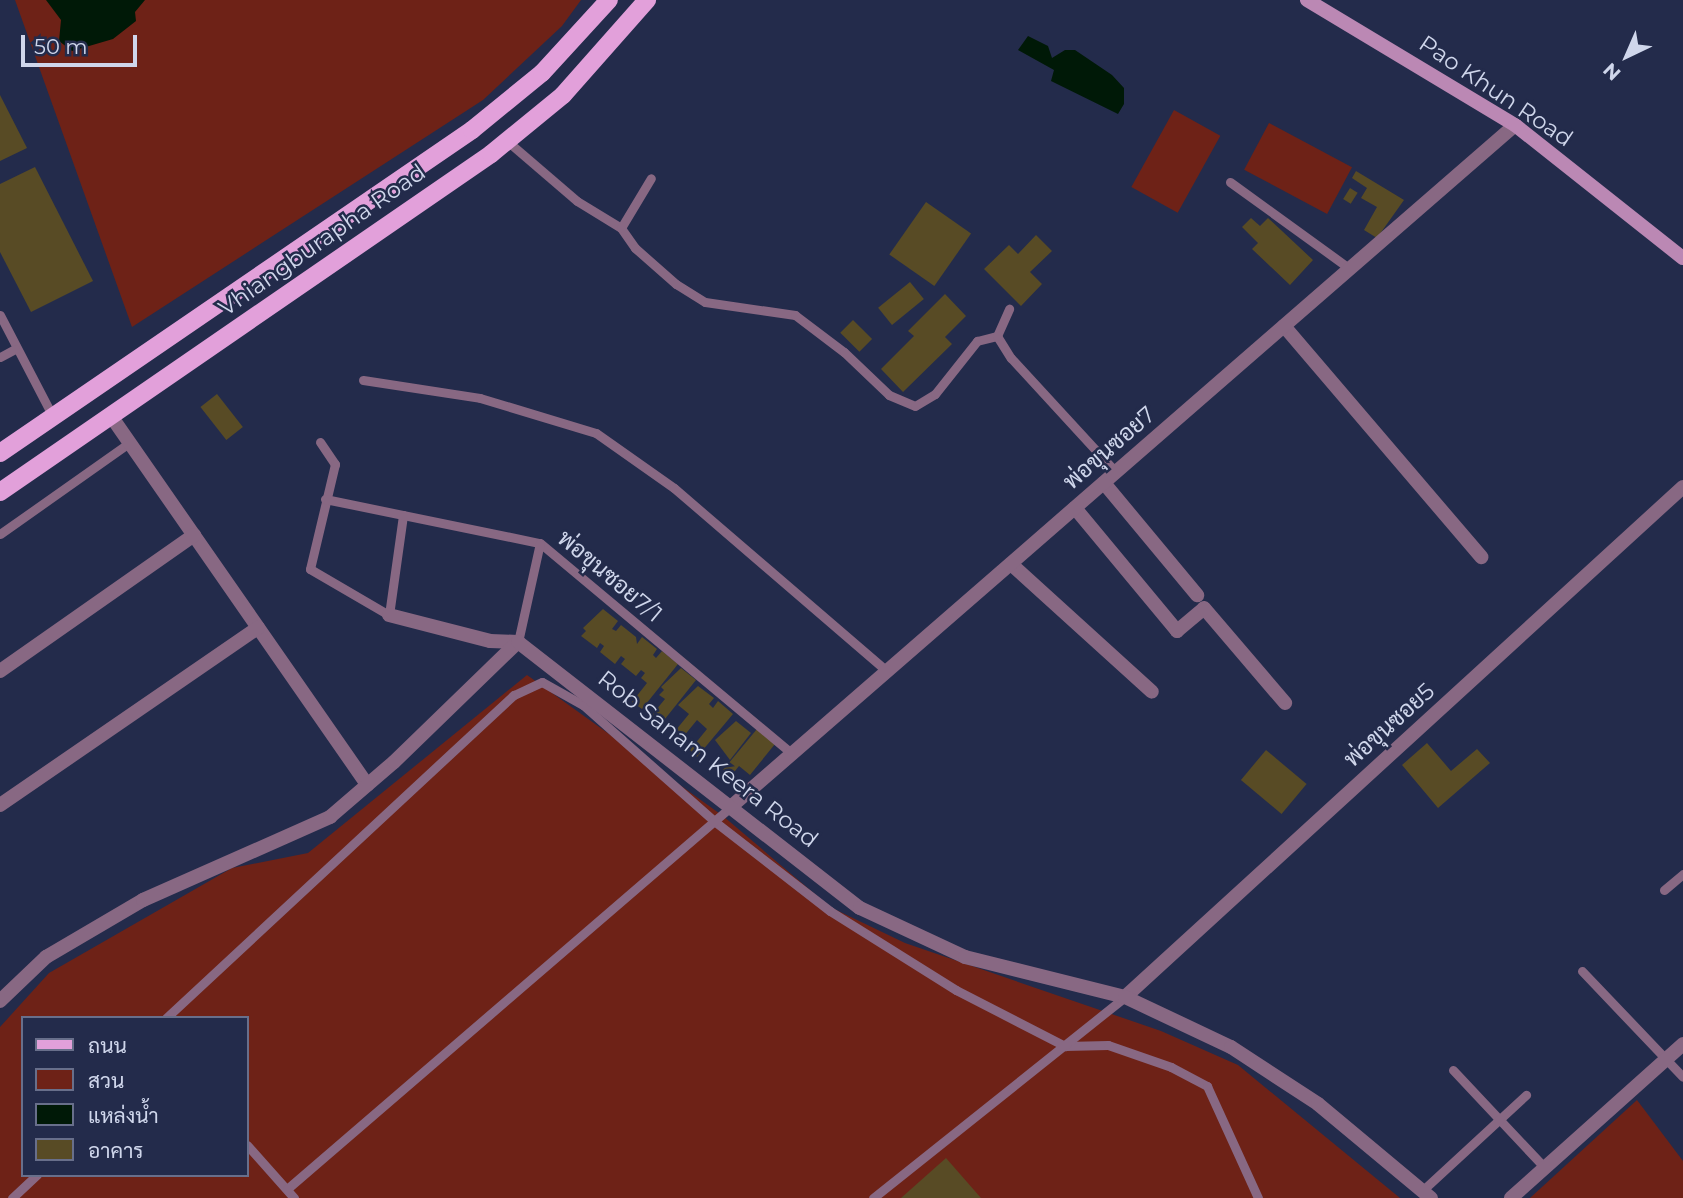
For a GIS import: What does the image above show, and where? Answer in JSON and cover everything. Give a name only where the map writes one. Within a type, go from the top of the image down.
[{"type":"main road","name":"Vhiangburapha Road","points":[[0,453],[472,130],[542,73],[609,0]]},
{"type":"main road","name":"Vhiangburapha Road","points":[[0,492],[507,141],[563,95],[647,0]]},
{"type":"main road","name":"Pao Khun Road","points":[[1307,0],[1515,125],[1683,258]]},
{"type":"main road","points":[[20,440],[38,466]]},
{"type":"street","name":"พ่อขุนซอย7","points":[[733,805],[1515,125]]},
{"type":"street","points":[[1284,326],[1481,557]]},
{"type":"street","points":[[111,416],[367,785]]},
{"type":"street","points":[[1104,483],[1197,595]]},
{"type":"street","name":"พ่อขุนซอย5","points":[[1125,997],[1683,487]]},
{"type":"street","points":[[1075,508],[1177,631],[1205,608],[1285,703]]},
{"type":"street","points":[[0,671],[194,536]]},
{"type":"street","points":[[1011,564],[1152,692]]},
{"type":"street","points":[[389,615],[490,642],[517,642]]},
{"type":"street","points":[[0,805],[258,628]]},
{"type":"street","points":[[0,1001],[58,950],[143,900],[330,817],[517,642]]},
{"type":"street","name":"Rob Sanam Keera Road","points":[[517,642],[733,805],[860,908],[965,957],[1125,997],[1231,1047],[1318,1104],[1427,1194]]},
{"type":"street","points":[[1511,1198],[1683,1044]]},
{"type":"lane","points":[[507,141],[577,201],[621,228],[666,275],[705,302],[795,315],[844,352],[889,395],[915,406],[935,394],[977,341],[996,335],[1009,309]]},
{"type":"lane","points":[[621,228],[651,178]]},
{"type":"lane","points":[[1230,183],[1350,269]]},
{"type":"lane","points":[[0,315],[15,349],[53,417]]},
{"type":"lane","points":[[996,335],[1011,358],[1116,472]]},
{"type":"lane","points":[[0,357],[15,349]]},
{"type":"lane","points":[[363,380],[480,398],[596,433],[674,488],[887,671]]},
{"type":"lane","points":[[320,442],[335,464],[324,499],[310,569],[389,615],[403,515]]},
{"type":"lane","points":[[0,534],[129,443]]},
{"type":"lane","name":"พ่อขุนซอย7/1","points":[[324,499],[540,543],[792,754]]},
{"type":"lane","points":[[517,642],[540,543]]},
{"type":"lane","points":[[168,1016],[531,683],[554,684],[583,705],[713,821],[830,911],[956,990],[1065,1046],[1108,1045],[1171,1067],[1207,1086],[1258,1198]]},
{"type":"lane","points":[[287,1189],[587,934],[733,805]]},
{"type":"lane","points":[[1664,890],[1683,874]]},
{"type":"lane","points":[[1582,971],[1683,1077]]},
{"type":"lane","points":[[873,1198],[1125,997]]},
{"type":"lane","points":[[1452,1070],[1545,1168]]},
{"type":"lane","points":[[1427,1194],[1526,1095]]},
{"type":"lane","points":[[248,1146],[294,1198]]},
{"type":"lane","points":[[14,1197],[35,1177]]},
{"type":"green space","points":[[15,0],[581,0],[562,26],[483,100],[132,327]]},
{"type":"green space","points":[[1174,110],[1220,136],[1178,213],[1131,187]]},
{"type":"green space","points":[[1269,123],[1352,167],[1327,214],[1244,170]]},
{"type":"green space","points":[[527,675],[723,816],[830,907],[905,943],[1161,1031],[1238,1065],[1400,1198],[0,1198],[0,1027],[49,973],[232,868],[308,853]]},
{"type":"green space","points":[[1637,1100],[1683,1161],[1683,1198],[1530,1198]]},
{"type":"water","points":[[46,0],[145,0],[135,12],[136,21],[113,39],[72,51],[59,41],[61,20]]},
{"type":"water","points":[[1028,36],[1048,46],[1052,58],[1065,50],[1075,50],[1112,75],[1124,88],[1124,104],[1118,114],[1051,81],[1054,70],[1018,50]]},
{"type":"building","points":[[0,95],[27,148],[0,161]]},
{"type":"building","points":[[35,167],[93,281],[31,312],[0,252],[0,184]]},
{"type":"building","points":[[1356,171],[1404,200],[1377,238],[1364,230],[1377,207],[1361,198],[1367,188],[1352,178]]},
{"type":"building","points":[[1350,188],[1358,193],[1351,204],[1343,199]]},
{"type":"building","points":[[926,202],[971,234],[934,286],[889,254]]},
{"type":"building","points":[[1251,218],[1260,226],[1268,218],[1313,260],[1290,285],[1252,249],[1258,243],[1242,227]]},
{"type":"building","points":[[1036,235],[1052,251],[1030,272],[1042,284],[1021,306],[984,269],[1009,245],[1018,254]]},
{"type":"building","points":[[910,282],[924,299],[892,325],[878,308]]},
{"type":"building","points":[[945,294],[966,316],[945,337],[952,344],[903,392],[881,369],[914,336],[908,331]]},
{"type":"building","points":[[853,320],[872,339],[859,352],[840,333]]},
{"type":"building","points":[[217,394],[243,427],[226,440],[200,407]]},
{"type":"building","points":[[603,609],[618,621],[612,629],[616,631],[621,625],[636,637],[637,644],[642,637],[657,649],[653,655],[656,658],[662,651],[678,664],[642,709],[632,702],[647,683],[641,678],[645,673],[641,670],[636,676],[621,664],[625,659],[621,656],[615,664],[600,652],[604,646],[600,643],[597,648],[581,636],[586,631],[583,628]]},
{"type":"building","points":[[681,668],[696,680],[661,724],[651,716],[665,699],[659,695],[664,690],[661,687]]},
{"type":"building","points":[[698,686],[714,698],[709,704],[713,708],[718,701],[733,714],[697,757],[690,750],[707,729],[697,720],[679,742],[671,736],[689,714],[678,705]]},
{"type":"building","points":[[736,721],[751,733],[730,760],[715,740]]},
{"type":"building","points":[[757,729],[775,744],[750,775],[739,766],[731,776],[723,770]]},
{"type":"building","points":[[1427,743],[1451,771],[1477,749],[1490,763],[1438,808],[1402,765]]},
{"type":"building","points":[[1266,750],[1307,784],[1282,814],[1241,780]]},
{"type":"building","points":[[946,1158],[981,1198],[901,1198]]}]
